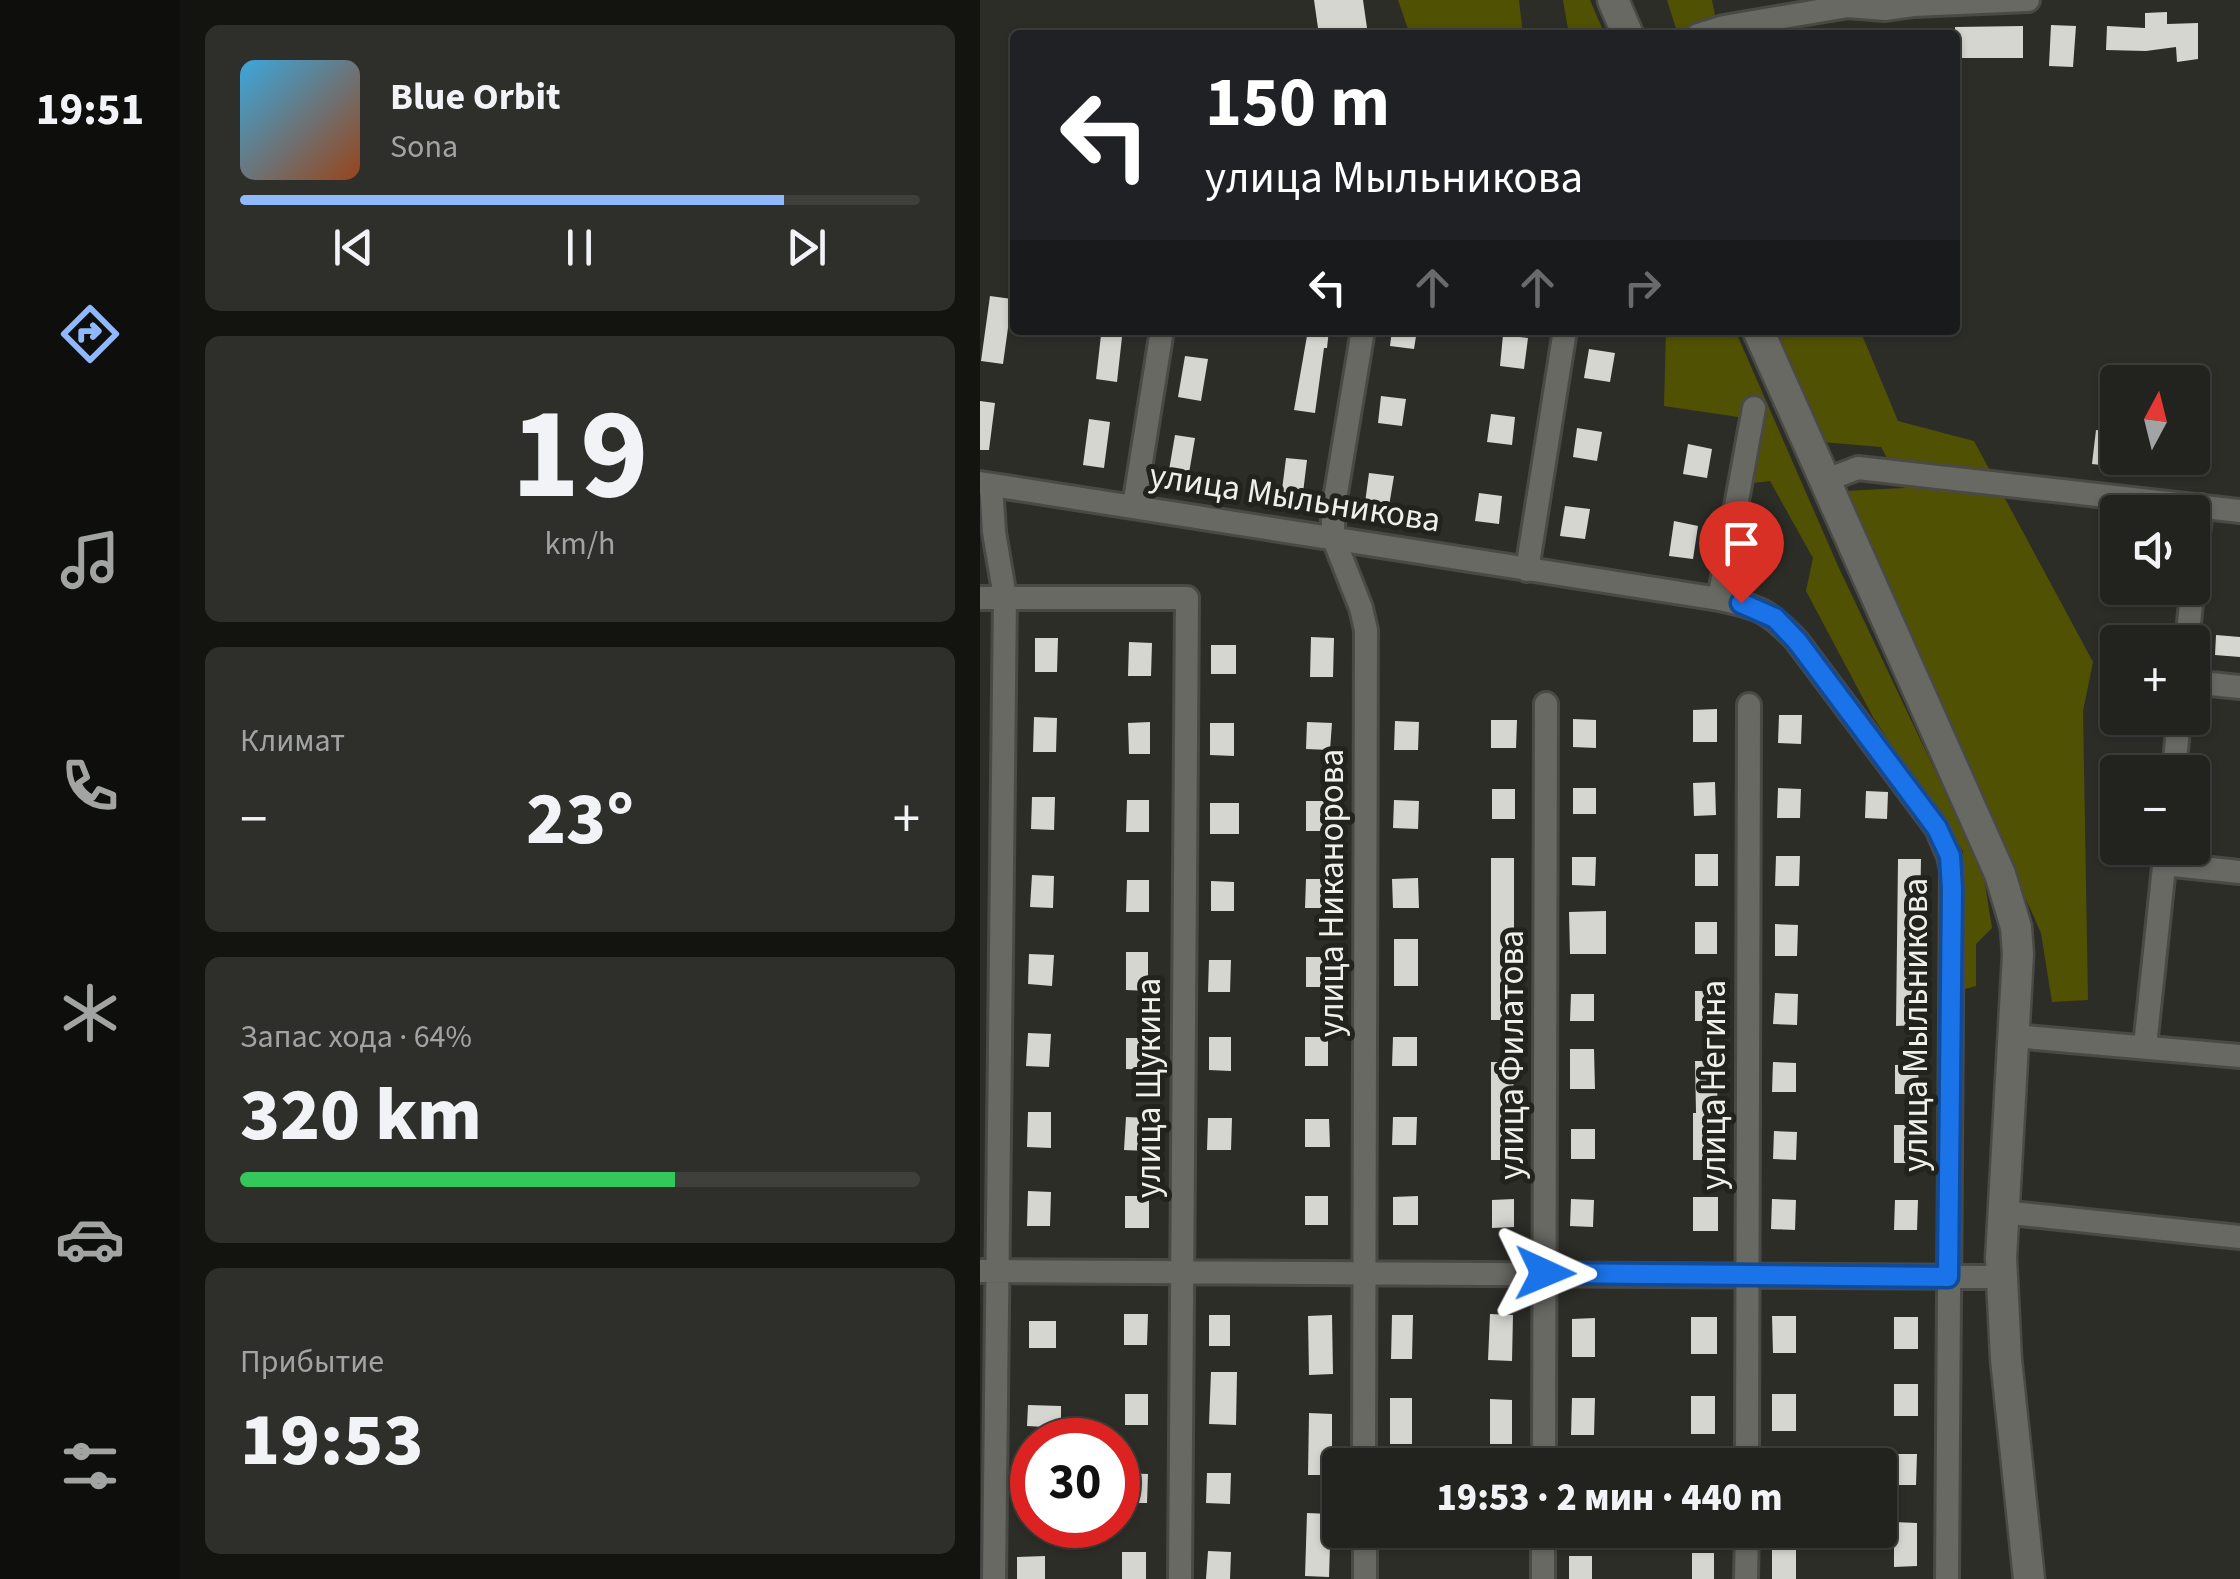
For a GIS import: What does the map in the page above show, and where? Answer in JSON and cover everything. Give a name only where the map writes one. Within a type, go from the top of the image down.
[{"type":"street","points":[[1612,0],[1626,30]]},
{"type":"street","points":[[1714,30],[1848,6],[1885,9],[2028,0]]},
{"type":"street","points":[[1134,506],[1161,335]]},
{"type":"street","name":"улица Никанорова","points":[[1362,335],[1333,511],[1333,537],[1366,630],[1364,1448]]},
{"type":"street","points":[[1527,570],[1564,335]]},
{"type":"street","points":[[1760,335],[1992,856],[2016,927],[2018,954],[2002,1212],[2002,1277],[2006,1359],[2029,1579]]},
{"type":"street","points":[[1719,599],[1754,408]]},
{"type":"street","points":[[1824,481],[1858,468],[2100,495]]},
{"type":"street","points":[[986,484],[1005,597],[989,1271],[994,1579]]},
{"type":"street","name":"улица Мыльникова","points":[[986,484],[1719,599],[1765,612],[1797,641],[1937,828],[1950,856],[1948,1579]]},
{"type":"street","points":[[2210,507],[2240,510]]},
{"type":"street","points":[[980,598],[1005,597]]},
{"type":"street","name":"улица Щукина","points":[[1005,597],[1187,598],[1180,1579]]},
{"type":"street","points":[[2210,684],[2240,687]]},
{"type":"street","name":"улица Филатова","points":[[1544,1448],[1546,704]]},
{"type":"street","name":"улица Негина","points":[[1747,1448],[1749,705]]},
{"type":"street","points":[[2145,1046],[2164,865]]},
{"type":"street","points":[[2207,865],[2240,872]]},
{"type":"street","points":[[2014,1036],[2240,1056]]},
{"type":"street","points":[[2002,1212],[2240,1237]]},
{"type":"street","points":[[989,1271],[2002,1277]]},
{"type":"street","points":[[1365,1548],[1365,1579]]},
{"type":"street","points":[[1543,1579],[1544,1548]]},
{"type":"street","points":[[1746,1579],[1747,1548]]},
{"type":"shaded area","points":[[1398,0],[1519,0],[1522,30],[1408,30]]},
{"type":"shaded area","points":[[1563,0],[1590,0],[1603,30],[1568,30]]},
{"type":"shaded area","points":[[1667,0],[1712,0],[1718,30],[1676,30]]},
{"type":"shaded area","points":[[1666,335],[1737,335],[1838,566],[1983,872],[1992,928],[1976,944],[1976,986],[1961,990],[1963,851],[1873,717],[1806,591],[1813,558],[1770,481],[1753,483],[1745,418],[1664,406]]},
{"type":"shaded area","points":[[1773,335],[1862,335],[1898,421],[1974,441],[2093,662],[2083,711],[2088,1000],[2052,1002],[2041,933],[1845,491],[1904,488],[1881,447],[1822,442]]},
{"type":"building","points":[[1314,0],[1363,0],[1367,30],[1318,30]]},
{"type":"building","points":[[2167,12],[2167,24],[2198,23],[2198,59],[2177,62],[2176,47],[2106,50],[2107,26],[2145,28],[2145,13]]},
{"type":"building","points":[[2051,25],[2076,26],[2073,67],[2049,66]]},
{"type":"building","points":[[2023,26],[2023,58],[1960,58],[1960,30],[1955,27]]},
{"type":"building","points":[[990,296],[1010,299],[1003,364],[981,361]]},
{"type":"building","points":[[1101,335],[1122,337],[1117,382],[1096,379]]},
{"type":"building","points":[[1307,335],[1328,335],[1315,413],[1294,410]]},
{"type":"building","points":[[1391,335],[1416,335],[1414,349],[1390,346]]},
{"type":"building","points":[[1503,335],[1528,338],[1524,369],[1500,366]]},
{"type":"building","points":[[1589,349],[1615,353],[1610,382],[1584,378]]},
{"type":"building","points":[[1185,356],[1208,359],[1201,401],[1178,397]]},
{"type":"building","points":[[1381,396],[1406,399],[1402,426],[1378,423]]},
{"type":"building","points":[[980,401],[995,403],[989,450],[980,450]]},
{"type":"building","points":[[1491,414],[1515,417],[1512,445],[1487,442]]},
{"type":"building","points":[[1089,419],[1110,422],[1104,468],[1083,465]]},
{"type":"building","points":[[1577,428],[1602,432],[1597,461],[1573,457]]},
{"type":"building","points":[[2096,430],[2100,430],[2100,465],[2092,464]]},
{"type":"building","points":[[1175,435],[1195,438],[1188,479],[1168,476]]},
{"type":"building","points":[[1688,444],[1712,449],[1707,478],[1683,474]]},
{"type":"building","points":[[1286,458],[1307,460],[1302,501],[1281,498]]},
{"type":"building","points":[[1369,473],[1394,476],[1389,506],[1365,503]]},
{"type":"building","points":[[1479,493],[1502,496],[1499,524],[1475,521]]},
{"type":"building","points":[[1565,506],[1590,509],[1585,539],[1560,536]]},
{"type":"building","points":[[1674,521],[1698,526],[1693,559],[1669,556]]},
{"type":"building","points":[[1746,535],[1773,540],[1767,570],[1740,565]]},
{"type":"building","points":[[2216,635],[2240,637],[2240,657],[2215,655]]},
{"type":"building","points":[[1311,637],[1334,638],[1333,677],[1310,677]]},
{"type":"building","points":[[1035,638],[1058,638],[1057,672],[1035,672]]},
{"type":"building","points":[[1129,642],[1152,643],[1151,676],[1128,676]]},
{"type":"building","points":[[1211,645],[1236,645],[1236,674],[1211,674]]},
{"type":"building","points":[[1717,709],[1717,742],[1693,742],[1693,710]]},
{"type":"building","points":[[1779,715],[1802,715],[1801,744],[1778,743]]},
{"type":"building","points":[[1034,717],[1057,718],[1056,752],[1033,752]]},
{"type":"building","points":[[1573,719],[1596,720],[1596,748],[1573,747]]},
{"type":"building","points":[[1491,720],[1517,720],[1516,748],[1491,748]]},
{"type":"building","points":[[1395,721],[1419,722],[1418,750],[1394,750]]},
{"type":"building","points":[[1150,722],[1150,754],[1129,754],[1128,723]]},
{"type":"building","points":[[1307,722],[1332,723],[1330,750],[1306,749]]},
{"type":"building","points":[[1210,723],[1234,723],[1234,756],[1210,755]]},
{"type":"building","points":[[1715,782],[1716,815],[1694,816],[1693,783]]},
{"type":"building","points":[[1573,788],[1596,788],[1596,814],[1573,814]]},
{"type":"building","points":[[1778,788],[1801,789],[1800,818],[1777,818]]},
{"type":"building","points":[[1492,789],[1515,789],[1515,819],[1492,819]]},
{"type":"building","points":[[1866,791],[1888,792],[1887,819],[1865,818]]},
{"type":"building","points":[[1032,797],[1055,797],[1054,830],[1031,829]]},
{"type":"building","points":[[1127,800],[1149,800],[1149,832],[1126,832]]},
{"type":"building","points":[[1394,800],[1419,801],[1418,829],[1393,828]]},
{"type":"building","points":[[1306,801],[1332,801],[1332,831],[1306,831]]},
{"type":"building","points":[[1210,803],[1239,803],[1239,834],[1210,834]]},
{"type":"building","points":[[1695,854],[1718,854],[1718,886],[1695,886]]},
{"type":"building","points":[[1776,856],[1800,856],[1799,886],[1775,886]]},
{"type":"building","points":[[1572,857],[1596,857],[1595,886],[1572,885]]},
{"type":"building","points":[[1491,858],[1514,858],[1514,1020],[1491,1020]]},
{"type":"building","points":[[1898,859],[1921,859],[1920,914],[1926,914],[1925,972],[1918,972],[1919,1025],[1896,1026]]},
{"type":"building","points":[[1032,875],[1054,876],[1053,908],[1030,907]]},
{"type":"building","points":[[1418,878],[1419,908],[1393,908],[1392,879]]},
{"type":"building","points":[[1306,879],[1330,879],[1330,908],[1305,908]]},
{"type":"building","points":[[1127,880],[1149,880],[1149,912],[1126,912]]},
{"type":"building","points":[[1211,881],[1234,882],[1234,911],[1211,911]]},
{"type":"building","points":[[1606,911],[1606,954],[1570,954],[1569,912]]},
{"type":"building","points":[[1695,922],[1717,922],[1717,954],[1695,954]]},
{"type":"building","points":[[1775,924],[1798,925],[1797,956],[1775,956]]},
{"type":"building","points":[[1394,939],[1418,939],[1418,986],[1394,986]]},
{"type":"building","points":[[1126,952],[1148,952],[1148,991],[1126,990]]},
{"type":"building","points":[[1029,954],[1054,955],[1052,986],[1028,984]]},
{"type":"building","points":[[1306,957],[1329,957],[1328,987],[1306,987]]},
{"type":"building","points":[[1209,960],[1231,960],[1230,992],[1208,992]]},
{"type":"building","points":[[1695,991],[1718,991],[1718,1021],[1695,1021]]},
{"type":"building","points":[[1775,993],[1798,994],[1797,1025],[1773,1024]]},
{"type":"building","points":[[1571,994],[1594,994],[1594,1021],[1570,1021]]},
{"type":"building","points":[[1028,1033],[1051,1034],[1049,1067],[1026,1066]]},
{"type":"building","points":[[1209,1037],[1231,1037],[1231,1071],[1209,1070]]},
{"type":"building","points":[[1305,1037],[1328,1037],[1328,1066],[1305,1066]]},
{"type":"building","points":[[1393,1037],[1417,1037],[1417,1066],[1392,1066]]},
{"type":"building","points":[[1126,1038],[1147,1038],[1148,1070],[1126,1069]]},
{"type":"building","points":[[1570,1049],[1594,1049],[1595,1089],[1570,1089]]},
{"type":"building","points":[[1695,1061],[1718,1061],[1716,1160],[1693,1160]]},
{"type":"building","points":[[1491,1062],[1513,1062],[1515,1160],[1491,1160]]},
{"type":"building","points":[[1773,1062],[1796,1063],[1796,1092],[1772,1092]]},
{"type":"building","points":[[1918,1064],[1919,1094],[1895,1094],[1895,1065]]},
{"type":"building","points":[[1028,1112],[1051,1112],[1051,1148],[1027,1147]]},
{"type":"building","points":[[1126,1117],[1148,1118],[1147,1151],[1124,1150]]},
{"type":"building","points":[[1393,1117],[1417,1117],[1416,1145],[1392,1145]]},
{"type":"building","points":[[1208,1118],[1232,1118],[1231,1150],[1207,1150]]},
{"type":"building","points":[[1305,1119],[1329,1119],[1330,1147],[1305,1147]]},
{"type":"building","points":[[1894,1125],[1918,1125],[1917,1163],[1894,1163]]},
{"type":"building","points":[[1571,1129],[1595,1129],[1595,1159],[1571,1159]]},
{"type":"building","points":[[1774,1131],[1797,1132],[1796,1160],[1773,1159]]},
{"type":"building","points":[[1028,1191],[1051,1192],[1050,1226],[1027,1226]]},
{"type":"building","points":[[1125,1196],[1149,1196],[1149,1228],[1125,1228]]},
{"type":"building","points":[[1305,1196],[1328,1196],[1328,1225],[1305,1225]]},
{"type":"building","points":[[1418,1196],[1418,1225],[1393,1225],[1393,1197]]},
{"type":"building","points":[[1693,1197],[1718,1197],[1718,1231],[1693,1231]]},
{"type":"building","points":[[1514,1199],[1514,1227],[1492,1228],[1492,1200]]},
{"type":"building","points":[[1571,1199],[1594,1200],[1593,1227],[1570,1226]]},
{"type":"building","points":[[1772,1199],[1796,1200],[1795,1230],[1771,1229]]},
{"type":"building","points":[[1895,1200],[1918,1200],[1917,1230],[1894,1230]]},
{"type":"building","points":[[1124,1314],[1148,1314],[1147,1345],[1124,1345]]},
{"type":"building","points":[[1490,1314],[1513,1315],[1512,1361],[1488,1360]]},
{"type":"building","points":[[1209,1315],[1230,1315],[1230,1346],[1209,1346]]},
{"type":"building","points":[[1332,1315],[1333,1374],[1309,1375],[1308,1316]]},
{"type":"building","points":[[1392,1315],[1413,1315],[1412,1359],[1391,1359]]},
{"type":"building","points":[[1772,1316],[1796,1316],[1796,1353],[1773,1353]]},
{"type":"building","points":[[1691,1317],[1717,1317],[1717,1354],[1691,1354]]},
{"type":"building","points":[[1894,1317],[1918,1317],[1918,1349],[1894,1349]]},
{"type":"building","points":[[1595,1318],[1595,1357],[1572,1357],[1572,1319]]},
{"type":"building","points":[[1029,1321],[1056,1321],[1056,1348],[1029,1348]]},
{"type":"building","points":[[1211,1372],[1237,1372],[1236,1425],[1209,1424]]},
{"type":"building","points":[[1894,1384],[1918,1384],[1918,1416],[1894,1416]]},
{"type":"building","points":[[1125,1394],[1148,1394],[1148,1425],[1140,1425],[1140,1418],[1125,1418]]},
{"type":"building","points":[[1772,1394],[1796,1394],[1796,1431],[1772,1431]]},
{"type":"building","points":[[1691,1396],[1715,1396],[1715,1434],[1691,1434]]},
{"type":"building","points":[[1390,1398],[1412,1398],[1412,1444],[1390,1444]]},
{"type":"building","points":[[1572,1398],[1595,1398],[1594,1435],[1571,1435]]},
{"type":"building","points":[[1490,1399],[1512,1400],[1512,1444],[1490,1444]]},
{"type":"building","points":[[1028,1405],[1061,1406],[1061,1418],[1027,1418]]},
{"type":"building","points":[[1309,1413],[1332,1414],[1332,1448],[1322,1448],[1322,1475],[1308,1475]]},
{"type":"building","points":[[1897,1454],[1917,1454],[1916,1485],[1897,1485]]},
{"type":"building","points":[[1207,1473],[1231,1473],[1230,1504],[1206,1503]]},
{"type":"building","points":[[1140,1474],[1148,1474],[1147,1503],[1140,1503]]},
{"type":"building","points":[[1307,1513],[1322,1514],[1322,1548],[1330,1548],[1329,1577],[1305,1576]]},
{"type":"building","points":[[1897,1522],[1917,1523],[1917,1566],[1894,1567]]},
{"type":"building","points":[[1772,1548],[1796,1548],[1796,1579],[1772,1579]]},
{"type":"building","points":[[1208,1551],[1231,1552],[1230,1579],[1206,1579]]},
{"type":"building","points":[[1122,1552],[1146,1552],[1146,1579],[1122,1579]]},
{"type":"building","points":[[1692,1553],[1714,1553],[1714,1579],[1692,1579]]},
{"type":"building","points":[[1045,1556],[1045,1579],[1017,1579],[1017,1557]]},
{"type":"building","points":[[1569,1556],[1592,1556],[1592,1579],[1569,1579]]},
{"type":"route","points":[[1545,1273],[1948,1277],[1950,856],[1937,828],[1797,641],[1775,618],[1741,603]]}]
